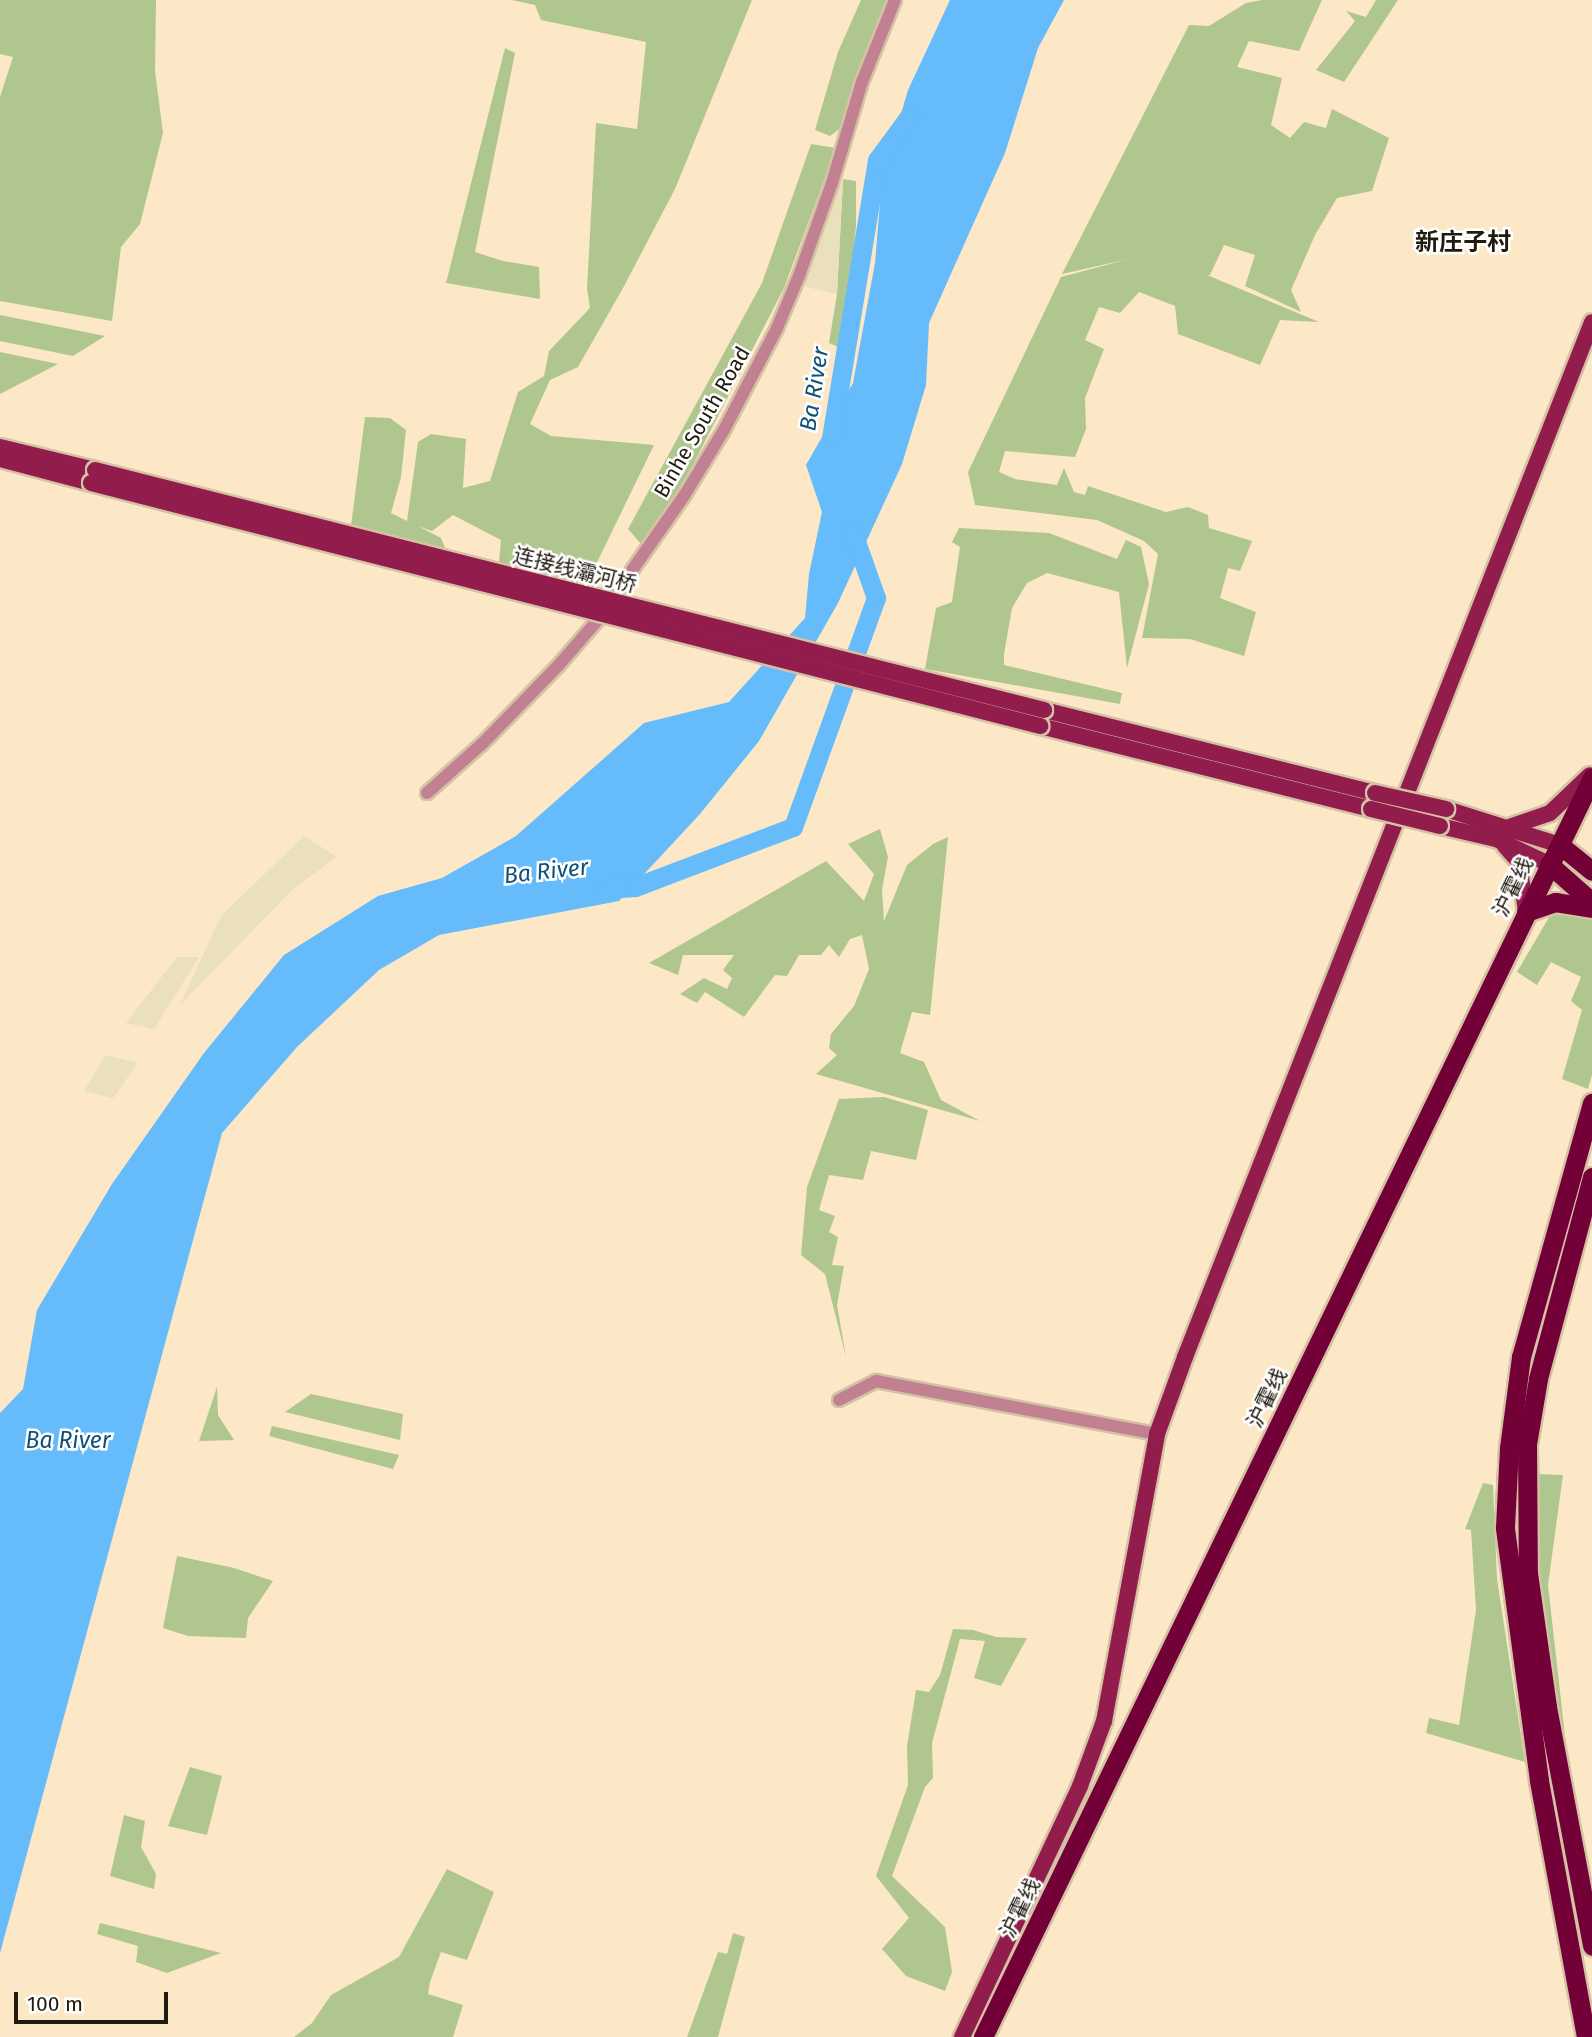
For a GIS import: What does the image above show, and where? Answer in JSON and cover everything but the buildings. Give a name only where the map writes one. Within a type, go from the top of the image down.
[{"type":"highway","name":"沪霍线","points":[[983,2037],[1592,776]]},
{"type":"highway","points":[[1560,845],[1592,871]]},
{"type":"highway","points":[[1549,864],[1592,905]]},
{"type":"highway","points":[[1526,912],[1555,902],[1592,905]]},
{"type":"highway","points":[[1586,2037],[1539,1780],[1505,1527],[1509,1448],[1521,1357],[1592,1103]]},
{"type":"highway","points":[[1592,1177],[1538,1379],[1527,1444],[1528,1573],[1548,1707],[1592,1946]]},
{"type":"main road","points":[[962,2037],[1080,1786],[1104,1721],[1157,1434],[1190,1344],[1592,321]]},
{"type":"main road","points":[[0,447],[93,476]]},
{"type":"main road","points":[[0,459],[93,476]]},
{"type":"main road","name":"连接线灞河桥","points":[[93,476],[1373,801]]},
{"type":"main road","points":[[1505,834],[1549,813],[1592,776]]},
{"type":"main road","points":[[1373,801],[1446,809],[1505,834],[1549,864]]},
{"type":"main road","points":[[1373,801],[1440,826],[1505,834],[1560,845]]},
{"type":"main road","points":[[1505,834],[1519,862],[1526,912]]},
{"type":"street","name":"Binhe South Road","points":[[427,793],[502,724],[596,622],[684,496],[724,430],[777,328],[799,276],[825,204],[862,82],[895,0]]},
{"type":"street","points":[[839,1401],[876,1381],[1157,1434]]},
{"type":"green space","points":[[0,0],[156,0],[155,71],[163,133],[140,224],[121,247],[112,321],[0,301],[0,97],[13,57],[0,54]]},
{"type":"green space","points":[[512,0],[752,0],[675,189],[578,367],[550,380],[530,424],[551,436],[654,445],[587,583],[499,562],[501,540],[453,515],[432,531],[418,526],[441,538],[446,550],[351,526],[365,417],[390,418],[406,430],[401,477],[391,513],[407,521],[418,442],[431,434],[466,439],[463,488],[490,481],[518,392],[544,376],[549,351],[590,308],[587,289],[596,123],[637,129],[646,42],[541,20],[535,5]]},
{"type":"green space","points":[[861,0],[890,0],[842,127],[830,136],[815,130],[838,52]]},
{"type":"green space","points":[[1262,0],[1322,0],[1299,51],[1249,41],[1237,67],[1282,78],[1271,125],[1290,138],[1304,122],[1326,128],[1332,109],[1389,138],[1372,191],[1337,198],[1315,235],[1291,290],[1301,312],[1245,286],[1255,255],[1224,245],[1210,275],[1207,275],[1319,322],[1280,320],[1260,365],[1178,334],[1175,306],[1139,292],[1120,313],[1099,307],[1085,340],[1104,349],[1085,398],[1086,429],[1075,457],[1005,451],[999,472],[1015,479],[1057,485],[1064,468],[1074,492],[1085,495],[1088,486],[1166,512],[1188,507],[1208,515],[1209,528],[1252,541],[1240,571],[1228,568],[1220,598],[1256,612],[1244,656],[1190,639],[1142,638],[1158,554],[1144,541],[1097,520],[975,505],[968,472],[1061,277],[1129,259],[1062,274],[1189,25],[1209,26],[1246,3]]},
{"type":"green space","points":[[1376,0],[1398,0],[1344,82],[1316,70],[1355,21],[1346,11],[1366,17]]},
{"type":"green space","points":[[505,48],[515,53],[475,252],[503,261],[539,267],[540,299],[446,283]]},
{"type":"green space","points":[[811,144],[836,148],[784,288],[682,486],[642,545],[628,529],[762,283]]},
{"type":"green space","points":[[843,179],[856,181],[856,226],[843,349],[829,343],[837,294]]},
{"type":"green space","points":[[0,315],[105,336],[73,356],[0,341]]},
{"type":"green space","points":[[0,352],[58,364],[0,394]]},
{"type":"green space","points":[[959,528],[1049,533],[1117,559],[1126,540],[1141,547],[1149,584],[1127,668],[1119,592],[1047,573],[1027,583],[1012,608],[1004,654],[1004,665],[1122,693],[1120,704],[925,669],[936,608],[952,602],[960,547],[952,542]]},
{"type":"green space","points":[[880,829],[888,857],[882,890],[884,921],[907,865],[933,844],[948,837],[930,1015],[912,1012],[900,1053],[924,1062],[941,1100],[980,1121],[816,1074],[837,1055],[829,1048],[831,1034],[854,1006],[869,969],[862,935],[850,939],[839,957],[829,945],[821,955],[799,955],[787,976],[775,975],[744,1017],[705,992],[697,1003],[680,994],[704,978],[727,989],[732,978],[723,970],[734,955],[683,955],[678,975],[649,963],[826,861],[864,901],[874,874],[848,844]]},
{"type":"green space","points":[[1555,907],[1592,913],[1592,1075],[1588,1089],[1562,1079],[1582,1010],[1571,1001],[1581,977],[1551,962],[1537,985],[1517,972]]},
{"type":"green space","points":[[884,1097],[928,1110],[916,1160],[871,1151],[863,1180],[829,1175],[819,1210],[835,1216],[829,1232],[838,1237],[832,1265],[844,1266],[837,1305],[846,1357],[825,1274],[801,1255],[807,1187],[839,1099]]},
{"type":"green space","points":[[217,1387],[218,1415],[234,1440],[199,1441]]},
{"type":"green space","points":[[311,1394],[403,1414],[400,1440],[285,1412]]},
{"type":"green space","points":[[272,1426],[399,1455],[393,1469],[269,1436]]},
{"type":"green space","points":[[1533,1474],[1563,1475],[1548,1585],[1569,1772],[1544,1638]]},
{"type":"green space","points":[[1483,1483],[1493,1485],[1497,1579],[1525,1762],[1426,1733],[1429,1718],[1459,1725],[1476,1610],[1471,1530],[1465,1529]]},
{"type":"green space","points":[[177,1556],[234,1568],[273,1581],[248,1618],[246,1638],[188,1636],[163,1628]]},
{"type":"green space","points":[[953,1629],[973,1630],[996,1637],[1027,1638],[1001,1686],[974,1678],[985,1641],[960,1639],[932,1743],[933,1778],[925,1787],[892,1876],[945,1927],[952,1972],[945,1991],[906,1976],[882,1949],[909,1918],[876,1876],[908,1785],[907,1746],[916,1690],[929,1692],[940,1675]]},
{"type":"green space","points":[[190,1767],[222,1776],[207,1835],[168,1826]]},
{"type":"green space","points":[[124,1815],[145,1821],[141,1847],[156,1874],[154,1889],[110,1876]]},
{"type":"green space","points":[[447,1869],[494,1892],[467,1960],[441,1952],[430,1982],[428,1994],[463,2005],[453,2037],[294,2037],[312,2023],[331,1995],[399,1957]]},
{"type":"green space","points":[[100,1923],[221,1953],[167,1973],[136,1962],[138,1946],[97,1934]]},
{"type":"green space","points":[[733,1933],[745,1937],[718,2037],[687,2037],[718,1952],[727,1954]]},
{"type":"sand","points":[[843,180],[837,294],[802,286]]},
{"type":"sand","points":[[304,836],[337,857],[294,888],[180,1005],[221,916]]},
{"type":"sand","points":[[177,957],[199,957],[154,1029],[126,1023]]},
{"type":"sand","points":[[106,1055],[138,1063],[113,1098],[84,1091]]},
{"type":"water","name":"Ba River","points":[[950,0],[1064,0],[1038,48],[1005,153],[929,323],[926,385],[902,464],[838,603],[759,741],[700,814],[619,901],[439,935],[379,970],[297,1047],[222,1133],[0,1953],[0,1413],[23,1389],[37,1310],[112,1184],[204,1053],[284,955],[378,896],[442,878],[516,836],[644,723],[729,702],[805,618],[809,574],[822,512],[806,465],[853,383],[875,263],[882,179],[908,90]]},
{"type":"waterway","name":"Ba River","points":[[831,438],[877,160],[910,115]]},
{"type":"waterway","name":"Ba River","points":[[607,889],[635,887],[793,827],[876,598],[852,530]]},
{"type":"district","name":"新庄子村","points":[[1463,243]]}]
